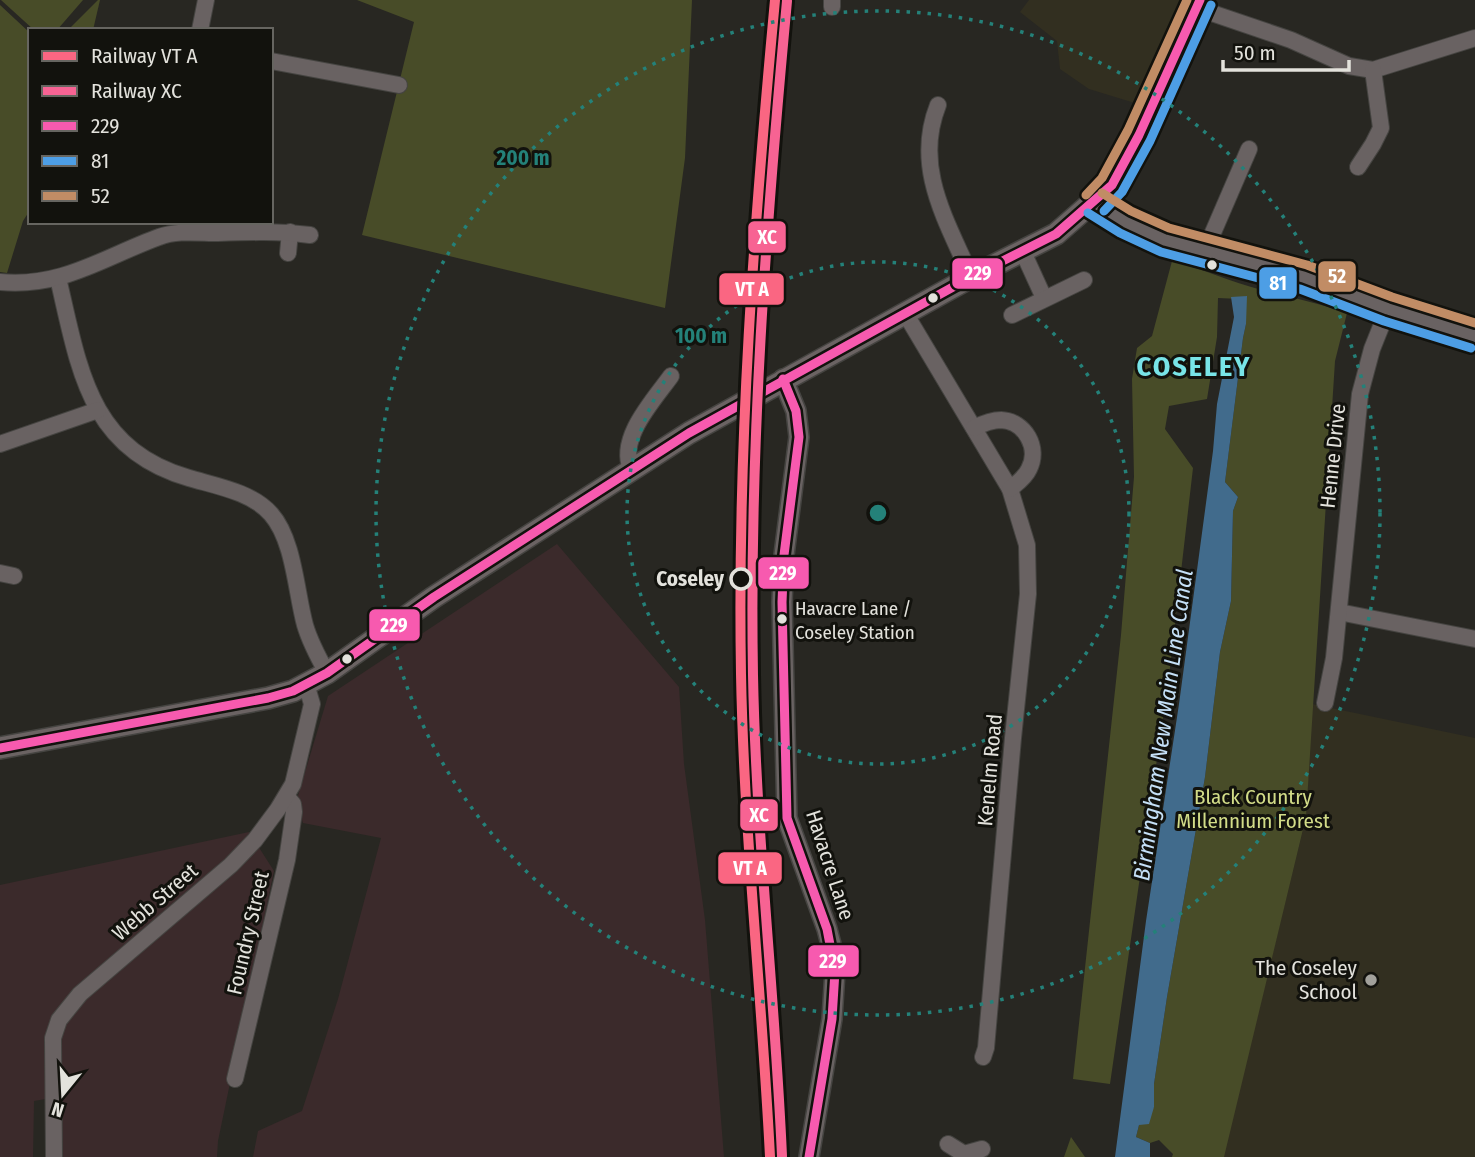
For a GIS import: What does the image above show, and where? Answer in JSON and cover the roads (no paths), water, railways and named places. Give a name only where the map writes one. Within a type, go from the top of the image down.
[{"type":"main road","points":[[0,748],[268,698],[306,684],[327,673],[434,597],[631,469],[706,424],[783,379],[1056,234],[1112,186],[1199,4]]},
{"type":"street","points":[[200,28],[206,0]]},
{"type":"street","points":[[1199,4],[1349,65],[1373,70],[1475,38]]},
{"type":"street","points":[[273,61],[399,85]]},
{"type":"street","points":[[1357,159],[1381,128],[1373,70]]},
{"type":"street","points":[[938,105],[932,120],[929,156],[932,186],[971,277]]},
{"type":"street","points":[[1205,250],[1249,149]]},
{"type":"street","points":[[1095,203],[1125,222],[1165,240],[1304,277],[1388,309],[1475,336]]},
{"type":"street","points":[[0,282],[36,282],[89,268],[161,229],[183,233],[289,232],[310,235]]},
{"type":"street","points":[[288,253],[289,232]]},
{"type":"street","points":[[1023,252],[1044,298]]},
{"type":"street","points":[[58,278],[79,365],[98,410],[121,439],[153,464],[246,497],[269,512],[284,538],[308,633],[327,673]]},
{"type":"street","points":[[1012,315],[1084,280]]},
{"type":"street","name":"Henne Drive","points":[[1325,703],[1334,658],[1360,394],[1372,349],[1388,309]]},
{"type":"street","name":"Kenelm Road","points":[[905,313],[1010,489],[1027,545],[1028,594],[984,1057]]},
{"type":"street","points":[[631,469],[626,459],[632,436],[671,376]]},
{"type":"street","name":"Havacre Lane","points":[[783,379],[796,411],[799,437],[786,542],[782,602],[788,818],[827,929],[834,952],[835,971],[832,1019],[809,1157]]},
{"type":"street","points":[[0,444],[98,410]]},
{"type":"street","points":[[974,428],[993,420],[1012,422],[1019,426],[1031,441],[1033,461],[1028,471],[1010,489]]},
{"type":"street","points":[[1339,612],[1475,639]]},
{"type":"street","name":"Webb Street","points":[[54,1157],[53,1038],[59,1020],[80,994],[231,865],[255,840],[287,797],[312,704],[306,684]]},
{"type":"street","name":"Foundry Street","points":[[235,1079],[287,860],[294,812],[287,797]]},
{"type":"street","points":[[948,1144],[964,1156],[982,1149]]},
{"type":"water","points":[[1247,296],[1246,324],[1225,482],[1238,497],[1233,511],[1231,601],[1220,652],[1205,777],[1167,997],[1154,1084],[1154,1107],[1149,1124],[1139,1125],[1136,1137],[1150,1143],[1150,1157],[1115,1157],[1146,921],[1179,704],[1217,404],[1234,317],[1231,297]]},
{"type":"rail line","name":"XC","points":[[782,1156],[758,795],[752,591],[756,422],[772,169],[787,1]]},
{"type":"place","name":"Coseley","points":[[741,579]]},
{"type":"place","name":"Havacre Lane / Coseley Station","points":[[782,619]]},
{"type":"place","name":"The Coseley School","points":[[1371,980]]},
{"type":"district","name":"COSELEY","points":[[1194,366]]},
{"type":"water label","name":"Birmingham New Main Line Canal","points":[[1163,725]]},
{"type":"park label","name":"Black Country Millennium Forest","points":[[1253,809]]}]
